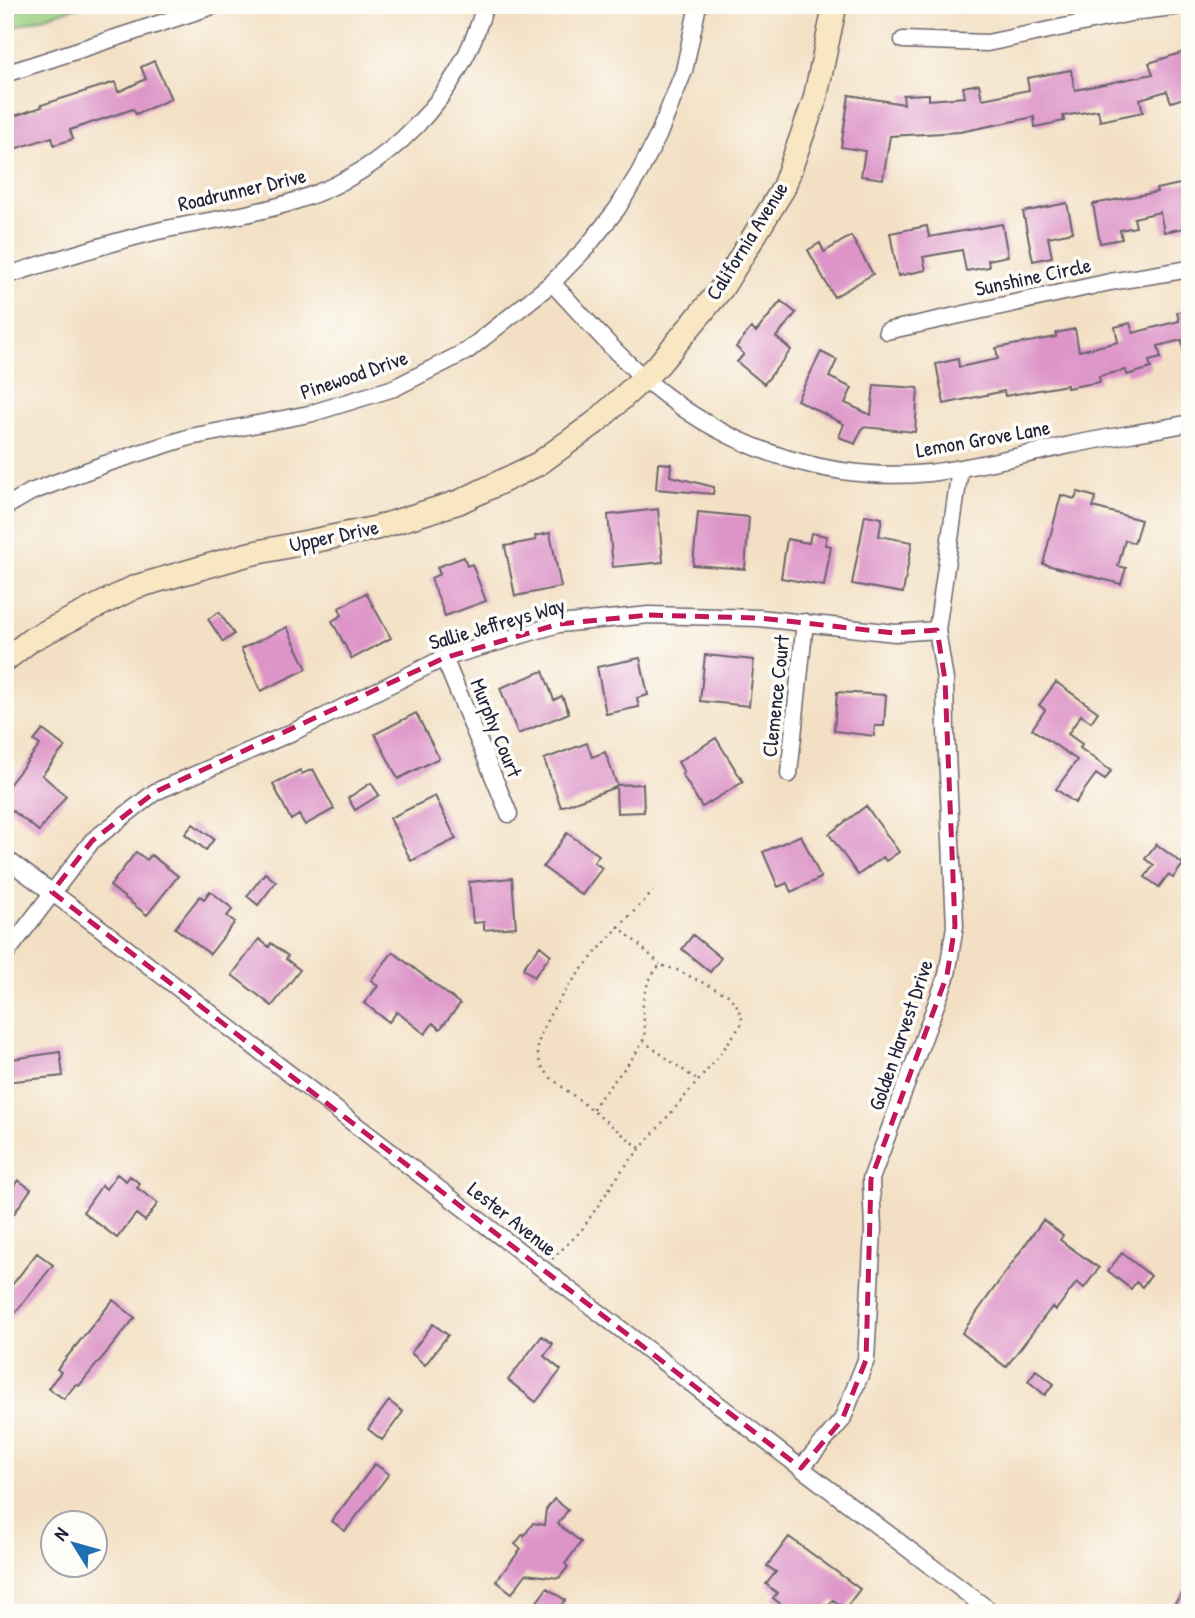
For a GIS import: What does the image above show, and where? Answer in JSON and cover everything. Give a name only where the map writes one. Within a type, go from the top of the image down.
[{"type":"main road","name":"California Avenue","points":[[645,378],[722,288],[783,189],[815,99],[835,5]]},
{"type":"main road","name":"Upper Drive","points":[[5,660],[32,639],[135,587],[248,554],[376,528],[471,497],[538,464],[596,422],[645,378]]},
{"type":"street","points":[[5,74],[216,5]]},
{"type":"street","name":"Roadrunner Drive","points":[[5,276],[155,232],[296,201],[332,188],[366,169],[402,142],[441,98],[464,61],[485,5]]},
{"type":"street","name":"Pinewood Drive","points":[[5,507],[43,487],[190,436],[309,414],[394,388],[467,351],[552,284],[586,248],[617,209],[658,136],[684,71],[698,5]]},
{"type":"street","points":[[903,40],[987,43],[1140,11],[1190,5]]},
{"type":"street","name":"Sunshine Circle","points":[[887,331],[1110,282],[1190,269]]},
{"type":"street","name":"Lemon Grove Lane","points":[[552,284],[663,394],[730,437],[779,457],[824,467],[871,474],[960,469],[1190,423]]},
{"type":"street","name":"Golden Harvest Drive","points":[[801,1468],[842,1420],[866,1360],[871,1290],[871,1179],[947,975],[955,926],[945,680],[937,630],[960,469]]},
{"type":"street","name":"Sallie Jeffreys Way","points":[[5,955],[92,841],[155,792],[295,731],[444,658],[559,624],[649,615],[804,622],[895,633],[937,630]]},
{"type":"street","name":"Clemence Court","points":[[789,774],[804,622]]},
{"type":"street","name":"Murphy Court","points":[[444,658],[509,814]]},
{"type":"street","name":"Lester Avenue","points":[[5,858],[993,1613]]},
{"type":"path","points":[[640,1148],[551,1078],[542,1068],[537,1054],[545,1022],[563,996],[618,926],[653,892]]},
{"type":"path","points":[[542,1269],[581,1231],[622,1170],[698,1080],[743,1021],[738,1007],[728,995],[677,970],[660,965],[618,926]]},
{"type":"path","points":[[592,1110],[604,1090],[643,1041],[646,988],[651,975],[660,965]]},
{"type":"path","points":[[643,1041],[698,1080]]},
{"type":"highlighted area","points":[[649,615],[759,618],[895,633],[937,630],[945,680],[955,926],[947,975],[871,1179],[866,1360],[842,1420],[801,1468],[52,892],[92,841],[155,792],[444,658],[559,624]]},
{"type":"green space","points":[[5,5],[83,5],[5,30]]},
{"type":"building","points":[[1190,50],[1190,96],[1171,102],[1167,91],[1140,99],[1143,112],[1100,121],[1098,110],[1063,116],[1064,121],[1035,127],[1034,117],[960,132],[890,136],[883,179],[861,176],[865,151],[841,147],[849,95],[904,104],[903,95],[929,94],[929,100],[965,97],[963,87],[979,84],[982,99],[1029,90],[1027,78],[1071,70],[1075,90],[1153,74],[1149,63]]},
{"type":"building","points":[[154,61],[171,99],[136,114],[133,109],[70,130],[73,139],[54,145],[52,137],[5,152],[5,119],[115,82],[118,92],[146,79],[141,67]]},
{"type":"building","points":[[1190,182],[1190,227],[1164,232],[1160,212],[1134,218],[1136,227],[1120,230],[1122,239],[1100,243],[1093,204],[1157,192],[1156,189]]},
{"type":"building","points":[[1067,203],[1073,232],[1048,237],[1052,257],[1033,261],[1023,212]]},
{"type":"building","points":[[1002,224],[1008,256],[988,260],[989,267],[966,271],[962,250],[923,257],[926,270],[898,276],[890,233],[927,226],[929,237]]},
{"type":"building","points":[[851,236],[873,274],[834,297],[808,250],[820,243],[824,252]]},
{"type":"building","points":[[781,301],[796,313],[776,337],[791,350],[764,384],[737,362],[744,354],[736,347],[751,328],[756,332]]},
{"type":"building","points":[[1190,310],[1190,347],[1183,348],[1182,340],[1158,346],[1161,358],[1149,361],[1151,368],[1127,375],[1126,370],[1099,376],[1100,382],[1067,388],[1067,385],[1005,396],[1004,391],[944,404],[936,364],[958,359],[959,367],[998,359],[996,348],[1056,337],[1056,333],[1075,329],[1079,351],[1118,342],[1115,327],[1130,323],[1133,333],[1179,321],[1177,312]]},
{"type":"building","points":[[821,352],[837,360],[829,377],[852,388],[845,403],[871,415],[874,385],[918,388],[915,432],[863,427],[855,444],[839,437],[844,424],[797,400]]},
{"type":"building","points":[[658,463],[671,464],[670,476],[714,487],[713,494],[656,489]]},
{"type":"building","points":[[1078,492],[1096,497],[1093,507],[1141,520],[1134,543],[1125,540],[1118,566],[1126,568],[1121,584],[1043,564],[1061,495],[1075,499]]},
{"type":"building","points":[[658,509],[663,562],[613,567],[608,515]]},
{"type":"building","points":[[698,512],[749,517],[745,569],[693,565]]},
{"type":"building","points":[[865,515],[882,518],[879,536],[912,542],[903,593],[852,584]]},
{"type":"building","points":[[550,533],[561,587],[515,596],[505,546],[536,540],[535,536]]},
{"type":"building","points":[[811,533],[827,536],[825,545],[831,546],[824,586],[781,578],[787,539],[809,543]]},
{"type":"building","points":[[464,557],[467,566],[472,564],[486,601],[445,616],[431,578],[440,574],[437,567]]},
{"type":"building","points":[[366,593],[391,638],[352,659],[332,621],[342,615],[339,608]]},
{"type":"building","points":[[219,612],[234,634],[223,642],[208,619]]},
{"type":"building","points":[[287,627],[307,669],[261,691],[241,649]]},
{"type":"building","points":[[705,655],[754,660],[749,706],[700,701]]},
{"type":"building","points":[[640,658],[648,695],[637,698],[639,707],[606,714],[597,667]]},
{"type":"building","points":[[543,671],[554,700],[562,696],[569,713],[518,734],[500,688]]},
{"type":"building","points":[[1056,682],[1098,712],[1091,722],[1081,715],[1068,734],[1082,744],[1080,748],[1111,771],[1105,780],[1096,774],[1075,803],[1056,789],[1077,760],[1032,729],[1045,710],[1039,705]]},
{"type":"building","points":[[837,692],[886,695],[884,726],[875,726],[874,736],[834,731]]},
{"type":"building","points":[[416,713],[439,758],[398,779],[375,734]]},
{"type":"building","points":[[43,730],[65,747],[42,775],[66,796],[39,831],[5,805],[5,790],[40,745],[34,741]]},
{"type":"building","points":[[716,738],[743,782],[702,807],[682,774],[684,772],[678,762]]},
{"type":"building","points":[[587,743],[592,757],[605,752],[617,785],[643,784],[644,812],[617,813],[616,787],[561,807],[544,759]]},
{"type":"building","points":[[313,769],[334,809],[305,825],[299,815],[291,820],[273,784],[300,770],[302,774]]},
{"type":"building","points":[[371,783],[379,795],[355,810],[348,798]]},
{"type":"building","points":[[435,796],[456,839],[411,861],[390,818]]},
{"type":"building","points":[[866,806],[899,852],[886,861],[883,857],[858,875],[829,834]]},
{"type":"building","points":[[193,824],[214,839],[206,850],[185,834]]},
{"type":"building","points":[[567,833],[599,855],[594,862],[602,868],[582,895],[543,867]]},
{"type":"building","points":[[801,835],[821,878],[791,892],[787,883],[778,887],[763,852]]},
{"type":"building","points":[[1156,844],[1183,864],[1173,878],[1168,875],[1159,887],[1145,877],[1154,865],[1145,859]]},
{"type":"building","points":[[136,852],[147,860],[151,855],[178,876],[147,915],[110,886]]},
{"type":"building","points":[[265,873],[276,882],[258,905],[247,896]]},
{"type":"building","points":[[512,878],[516,927],[484,930],[484,922],[473,923],[469,882]]},
{"type":"building","points":[[210,891],[233,909],[227,916],[235,922],[210,954],[175,928],[200,896],[204,899]]},
{"type":"building","points":[[693,935],[721,958],[710,972],[682,949]]},
{"type":"building","points":[[259,939],[269,947],[271,943],[300,970],[272,1006],[232,975]]},
{"type":"building","points":[[540,946],[551,955],[534,977],[523,968]]},
{"type":"building","points":[[393,952],[460,1004],[440,1029],[433,1023],[425,1034],[397,1012],[389,1022],[364,1003],[378,986],[371,980]]},
{"type":"building","points":[[60,1052],[63,1076],[5,1082],[5,1060]]},
{"type":"building","points":[[117,1174],[126,1181],[130,1176],[140,1184],[137,1188],[158,1203],[145,1221],[136,1214],[117,1238],[83,1212],[102,1185],[106,1189]]},
{"type":"building","points":[[18,1180],[31,1189],[13,1215],[5,1209],[5,1199]]},
{"type":"building","points":[[1043,1220],[1063,1235],[1060,1240],[1099,1268],[1084,1288],[1077,1282],[1056,1310],[1052,1307],[1006,1367],[962,1333]]},
{"type":"building","points":[[37,1253],[53,1265],[5,1326],[5,1294]]},
{"type":"building","points":[[1122,1253],[1151,1276],[1142,1287],[1136,1282],[1131,1289],[1108,1271]]},
{"type":"building","points":[[113,1300],[135,1318],[79,1386],[76,1384],[64,1399],[48,1388],[61,1372],[57,1369]]},
{"type":"building","points":[[433,1324],[448,1335],[425,1365],[411,1353]]},
{"type":"building","points":[[542,1336],[553,1344],[544,1356],[561,1370],[536,1402],[508,1380]]},
{"type":"building","points":[[1036,1370],[1054,1384],[1045,1395],[1028,1381]]},
{"type":"building","points":[[389,1401],[403,1412],[382,1440],[368,1429]]},
{"type":"building","points":[[375,1464],[389,1474],[345,1531],[332,1521]]},
{"type":"building","points":[[554,1499],[568,1510],[558,1524],[581,1542],[565,1564],[568,1567],[559,1578],[526,1574],[512,1593],[496,1581],[521,1549],[515,1544],[523,1534],[524,1536],[533,1523],[544,1525],[546,1510]]},
{"type":"building","points":[[789,1537],[860,1589],[845,1609],[833,1600],[823,1613],[792,1613],[773,1598],[777,1593],[766,1584],[776,1572],[767,1566]]},
{"type":"building","points":[[1190,1583],[1190,1613],[1186,1613],[1174,1604]]},
{"type":"building","points":[[547,1588],[565,1600],[556,1613],[529,1613]]}]
